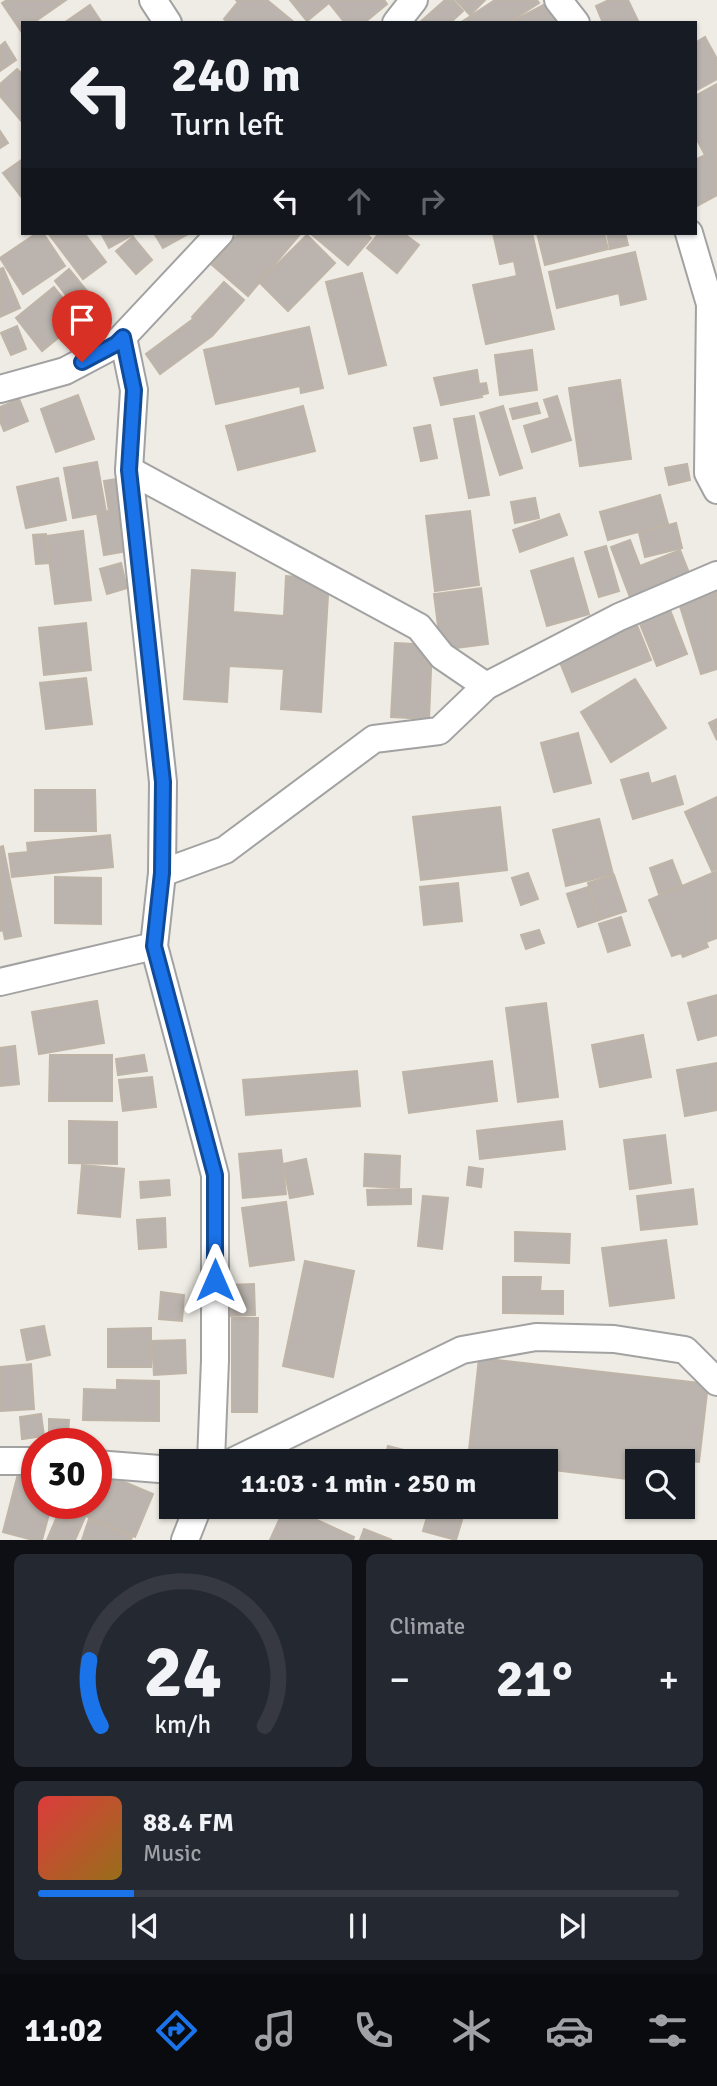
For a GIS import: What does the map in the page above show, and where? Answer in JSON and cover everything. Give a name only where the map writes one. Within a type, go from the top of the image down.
[{"type":"street","points":[[153,0],[167,21]]},
{"type":"street","points":[[398,21],[414,0]]},
{"type":"street","points":[[558,0],[574,21]]},
{"type":"street","points":[[0,389],[65,370],[116,344],[218,235]]},
{"type":"street","points":[[690,235],[714,303],[714,479]]},
{"type":"street","points":[[123,337],[134,390],[129,470],[163,782],[162,873],[154,946],[215,1175],[215,1360],[211,1449]]},
{"type":"street","points":[[129,470],[419,627],[442,656],[486,686]]},
{"type":"street","points":[[162,873],[225,850],[374,738],[439,731],[486,686],[619,617],[717,575]]},
{"type":"street","points":[[0,982],[154,946]]},
{"type":"street","points":[[259,1449],[462,1350],[536,1337],[614,1339],[685,1350],[717,1382]]},
{"type":"street","points":[[0,1461],[21,1461]]},
{"type":"street","points":[[112,1465],[159,1469]]},
{"type":"street","points":[[185,1540],[193,1519]]},
{"type":"building","points":[[7,0],[66,0],[36,21],[21,21],[21,31],[2,3]]},
{"type":"building","points":[[236,0],[267,0],[293,21],[226,21],[224,19],[238,2]]},
{"type":"building","points":[[290,0],[384,0],[387,4],[366,21],[343,21],[329,3],[307,21]]},
{"type":"building","points":[[445,0],[453,0],[463,11],[452,21],[421,21]]},
{"type":"building","points":[[456,0],[485,0],[470,15]]},
{"type":"building","points":[[495,0],[537,0],[539,3],[511,21],[463,21]]},
{"type":"building","points":[[553,0],[564,21],[513,21]]},
{"type":"building","points":[[609,0],[628,0],[638,21],[602,21],[596,6]]},
{"type":"building","points":[[90,5],[101,21],[67,21]]},
{"type":"building","points":[[705,37],[717,59],[717,79],[697,90],[697,42]]},
{"type":"building","points":[[5,42],[16,60],[0,71],[0,46]]},
{"type":"building","points":[[17,69],[21,73],[21,121],[0,96],[0,84]]},
{"type":"building","points":[[717,84],[717,195],[697,206],[697,159],[705,155],[697,140],[697,95]]},
{"type":"building","points":[[0,131],[8,143],[0,148]]},
{"type":"building","points":[[21,160],[21,196],[3,173]]},
{"type":"building","points":[[34,235],[44,235],[65,266],[23,294],[0,258]]},
{"type":"building","points":[[50,235],[86,235],[106,262],[83,279]]},
{"type":"building","points":[[102,235],[132,235],[109,248]]},
{"type":"building","points":[[155,235],[186,235],[163,248]]},
{"type":"building","points":[[237,235],[299,235],[248,296],[212,265]]},
{"type":"building","points":[[307,235],[335,263],[288,311],[259,282]]},
{"type":"building","points":[[312,235],[367,235],[371,238],[348,265]]},
{"type":"building","points":[[377,235],[406,235],[419,245],[397,273],[367,248]]},
{"type":"building","points":[[493,235],[532,235],[554,329],[486,344],[473,285],[517,276],[514,261],[500,264]]},
{"type":"building","points":[[538,235],[604,235],[608,249],[545,265]]},
{"type":"building","points":[[607,235],[626,235],[628,245],[610,249]]},
{"type":"building","points":[[133,237],[152,260],[136,274],[116,251]]},
{"type":"building","points":[[635,252],[646,299],[621,305],[619,293],[557,308],[549,272]]},
{"type":"building","points":[[3,268],[20,308],[0,317],[0,269]]},
{"type":"building","points":[[69,269],[91,296],[76,308],[55,281]]},
{"type":"building","points":[[362,273],[386,365],[349,374],[326,282]]},
{"type":"building","points":[[224,282],[244,300],[212,336],[160,374],[146,354],[193,319]]},
{"type":"building","points":[[54,287],[80,320],[42,351],[16,318]]},
{"type":"building","points":[[17,326],[26,349],[11,355],[1,333]]},
{"type":"building","points":[[309,327],[323,388],[301,393],[300,386],[216,404],[204,350]]},
{"type":"building","points":[[532,350],[537,390],[500,395],[495,355]]},
{"type":"building","points":[[477,370],[479,384],[486,383],[488,393],[481,395],[482,397],[441,405],[434,378]]},
{"type":"building","points":[[620,380],[631,459],[580,466],[569,388]]},
{"type":"building","points":[[78,395],[94,439],[56,452],[41,409]]},
{"type":"building","points":[[557,396],[571,440],[532,452],[524,426],[550,418],[544,400]]},
{"type":"building","points":[[19,399],[28,421],[4,431],[0,421],[0,407]]},
{"type":"building","points":[[537,403],[540,413],[513,419],[510,409]]},
{"type":"building","points":[[303,406],[315,451],[238,470],[226,426]]},
{"type":"building","points":[[503,406],[522,468],[500,475],[480,413]]},
{"type":"building","points":[[474,416],[489,495],[469,498],[454,419]]},
{"type":"building","points":[[430,425],[437,458],[421,461],[414,428]]},
{"type":"building","points":[[97,462],[106,512],[73,518],[64,468]]},
{"type":"building","points":[[687,464],[690,480],[669,485],[665,468]]},
{"type":"building","points":[[58,478],[66,520],[26,528],[17,487]]},
{"type":"building","points":[[117,479],[128,551],[104,555],[97,513],[109,511],[104,481]]},
{"type":"building","points":[[660,495],[668,524],[608,540],[600,512]]},
{"type":"building","points":[[535,498],[539,518],[515,523],[511,502]]},
{"type":"building","points":[[470,511],[479,585],[435,591],[426,516]]},
{"type":"building","points":[[559,514],[567,535],[520,552],[513,530]]},
{"type":"building","points":[[676,523],[682,548],[645,557],[639,533]]},
{"type":"building","points":[[83,531],[91,600],[55,604],[46,536]]},
{"type":"building","points":[[46,534],[49,563],[36,564],[33,535]]},
{"type":"building","points":[[630,540],[640,566],[680,550],[691,578],[631,600],[611,547]]},
{"type":"building","points":[[606,546],[619,591],[599,597],[585,552]]},
{"type":"building","points":[[573,558],[589,614],[547,626],[531,571]]},
{"type":"building","points":[[121,563],[127,588],[107,594],[100,569]]},
{"type":"building","points":[[192,570],[235,573],[233,612],[284,616],[286,576],[329,579],[321,712],[281,709],[284,669],[229,666],[227,702],[184,699]]},
{"type":"building","points":[[481,588],[488,644],[441,650],[434,594]]},
{"type":"building","points":[[717,591],[717,669],[701,674],[679,603]]},
{"type":"building","points":[[667,602],[687,654],[657,666],[636,614]]},
{"type":"building","points":[[86,623],[91,670],[44,675],[39,628]]},
{"type":"building","points":[[636,623],[651,660],[572,692],[557,655]]},
{"type":"building","points":[[395,643],[432,645],[429,719],[391,717]]},
{"type":"building","points":[[86,678],[92,724],[46,729],[40,683]]},
{"type":"building","points":[[635,679],[666,728],[611,762],[581,712]]},
{"type":"building","points":[[717,719],[717,740],[709,723]]},
{"type":"building","points":[[578,733],[591,783],[554,792],[541,743]]},
{"type":"building","points":[[648,773],[651,784],[675,776],[683,804],[633,819],[621,780]]},
{"type":"building","points":[[35,790],[95,790],[96,831],[35,831]]},
{"type":"building","points":[[717,797],[717,869],[712,871],[685,812]]},
{"type":"building","points":[[500,807],[507,870],[421,880],[413,817]]},
{"type":"building","points":[[599,819],[613,874],[566,886],[553,830]]},
{"type":"building","points":[[110,835],[113,867],[12,877],[9,854],[28,852],[27,843]]},
{"type":"building","points":[[3,846],[21,936],[5,939],[3,930],[0,931],[0,847]]},
{"type":"building","points":[[672,860],[682,886],[659,894],[650,868]]},
{"type":"building","points":[[717,871],[717,938],[706,942],[708,947],[683,957],[681,953],[672,956],[649,900]]},
{"type":"building","points":[[528,873],[538,899],[521,905],[512,878]]},
{"type":"building","points":[[614,875],[626,911],[599,920],[588,883]]},
{"type":"building","points":[[55,877],[101,878],[101,924],[55,923]]},
{"type":"building","points":[[458,883],[462,921],[424,925],[420,887]]},
{"type":"building","points":[[588,887],[599,920],[578,927],[567,894]]},
{"type":"building","points":[[621,917],[630,945],[608,952],[599,924]]},
{"type":"building","points":[[539,930],[544,943],[526,949],[521,935]]},
{"type":"building","points":[[717,995],[717,1035],[698,1040],[688,1003]]},
{"type":"building","points":[[97,1001],[104,1043],[39,1054],[32,1012]]},
{"type":"building","points":[[546,1003],[558,1097],[518,1102],[506,1008]]},
{"type":"building","points":[[643,1035],[651,1077],[600,1087],[592,1045]]},
{"type":"building","points":[[15,1046],[19,1084],[0,1086],[0,1048]]},
{"type":"building","points":[[50,1055],[112,1055],[112,1101],[49,1101]]},
{"type":"building","points":[[144,1055],[147,1071],[118,1075],[116,1059]]},
{"type":"building","points":[[492,1061],[497,1101],[409,1113],[403,1072]]},
{"type":"building","points":[[717,1063],[717,1110],[685,1116],[677,1070]]},
{"type":"building","points":[[357,1071],[360,1106],[246,1115],[243,1080]]},
{"type":"building","points":[[152,1077],[156,1107],[123,1111],[119,1080]]},
{"type":"building","points":[[69,1121],[117,1122],[117,1164],[69,1163]]},
{"type":"building","points":[[562,1121],[565,1149],[480,1159],[477,1131]]},
{"type":"building","points":[[665,1135],[671,1183],[630,1189],[624,1140]]},
{"type":"building","points":[[281,1150],[286,1194],[243,1198],[239,1154]]},
{"type":"building","points":[[365,1154],[400,1156],[399,1188],[364,1186]]},
{"type":"building","points":[[306,1159],[313,1194],[290,1198],[283,1164]]},
{"type":"building","points":[[82,1165],[124,1169],[120,1217],[78,1213]]},
{"type":"building","points":[[469,1167],[483,1169],[481,1187],[467,1185]]},
{"type":"building","points":[[169,1180],[170,1195],[141,1198],[140,1182]]},
{"type":"building","points":[[411,1189],[411,1204],[368,1205],[367,1190]]},
{"type":"building","points":[[693,1189],[697,1224],[641,1230],[637,1196]]},
{"type":"building","points":[[423,1196],[448,1198],[442,1249],[418,1246]]},
{"type":"building","points":[[286,1202],[294,1260],[250,1266],[242,1208]]},
{"type":"building","points":[[165,1218],[166,1247],[139,1249],[137,1220]]},
{"type":"building","points":[[515,1232],[570,1234],[569,1263],[515,1261]]},
{"type":"building","points":[[666,1240],[674,1298],[610,1306],[602,1248]]},
{"type":"building","points":[[305,1261],[354,1271],[333,1377],[283,1366]]},
{"type":"building","points":[[503,1277],[541,1277],[540,1291],[563,1291],[563,1314],[503,1313]]},
{"type":"building","points":[[254,1284],[255,1315],[228,1316],[226,1285]]},
{"type":"building","points":[[161,1292],[184,1295],[182,1321],[159,1319]]},
{"type":"building","points":[[232,1318],[258,1318],[257,1412],[232,1412]]},
{"type":"building","points":[[44,1326],[50,1355],[27,1360],[21,1330]]},
{"type":"building","points":[[151,1328],[151,1367],[108,1367],[108,1329]]},
{"type":"building","points":[[185,1340],[186,1373],[154,1375],[152,1341]]},
{"type":"building","points":[[479,1358],[708,1384],[699,1462],[695,1462],[695,1449],[625,1449],[625,1479],[558,1470],[558,1449],[469,1449]]},
{"type":"building","points":[[31,1364],[34,1409],[0,1411],[0,1367]]},
{"type":"building","points":[[117,1380],[159,1381],[159,1421],[83,1420],[84,1389],[117,1390]]},
{"type":"building","points":[[41,1414],[43,1428],[21,1428],[20,1417]]},
{"type":"building","points":[[49,1419],[69,1420],[69,1428],[49,1428]]},
{"type":"building","points":[[21,1466],[21,1519],[48,1519],[42,1540],[3,1532]]},
{"type":"building","points":[[112,1477],[153,1494],[135,1537],[93,1519],[112,1519]]},
{"type":"building","points":[[56,1519],[84,1519],[75,1540],[47,1540]]},
{"type":"building","points":[[89,1519],[132,1537],[131,1540],[82,1540]]},
{"type":"building","points":[[280,1519],[315,1519],[354,1537],[353,1540],[270,1540]]},
{"type":"building","points":[[426,1519],[462,1520],[456,1540],[423,1531]]},
{"type":"building","points":[[364,1529],[392,1540],[360,1540]]},
{"type":"route","points":[[82,362],[116,344],[123,337],[134,390],[129,470],[163,782],[162,873],[154,946],[215,1175],[215,1280]]}]
